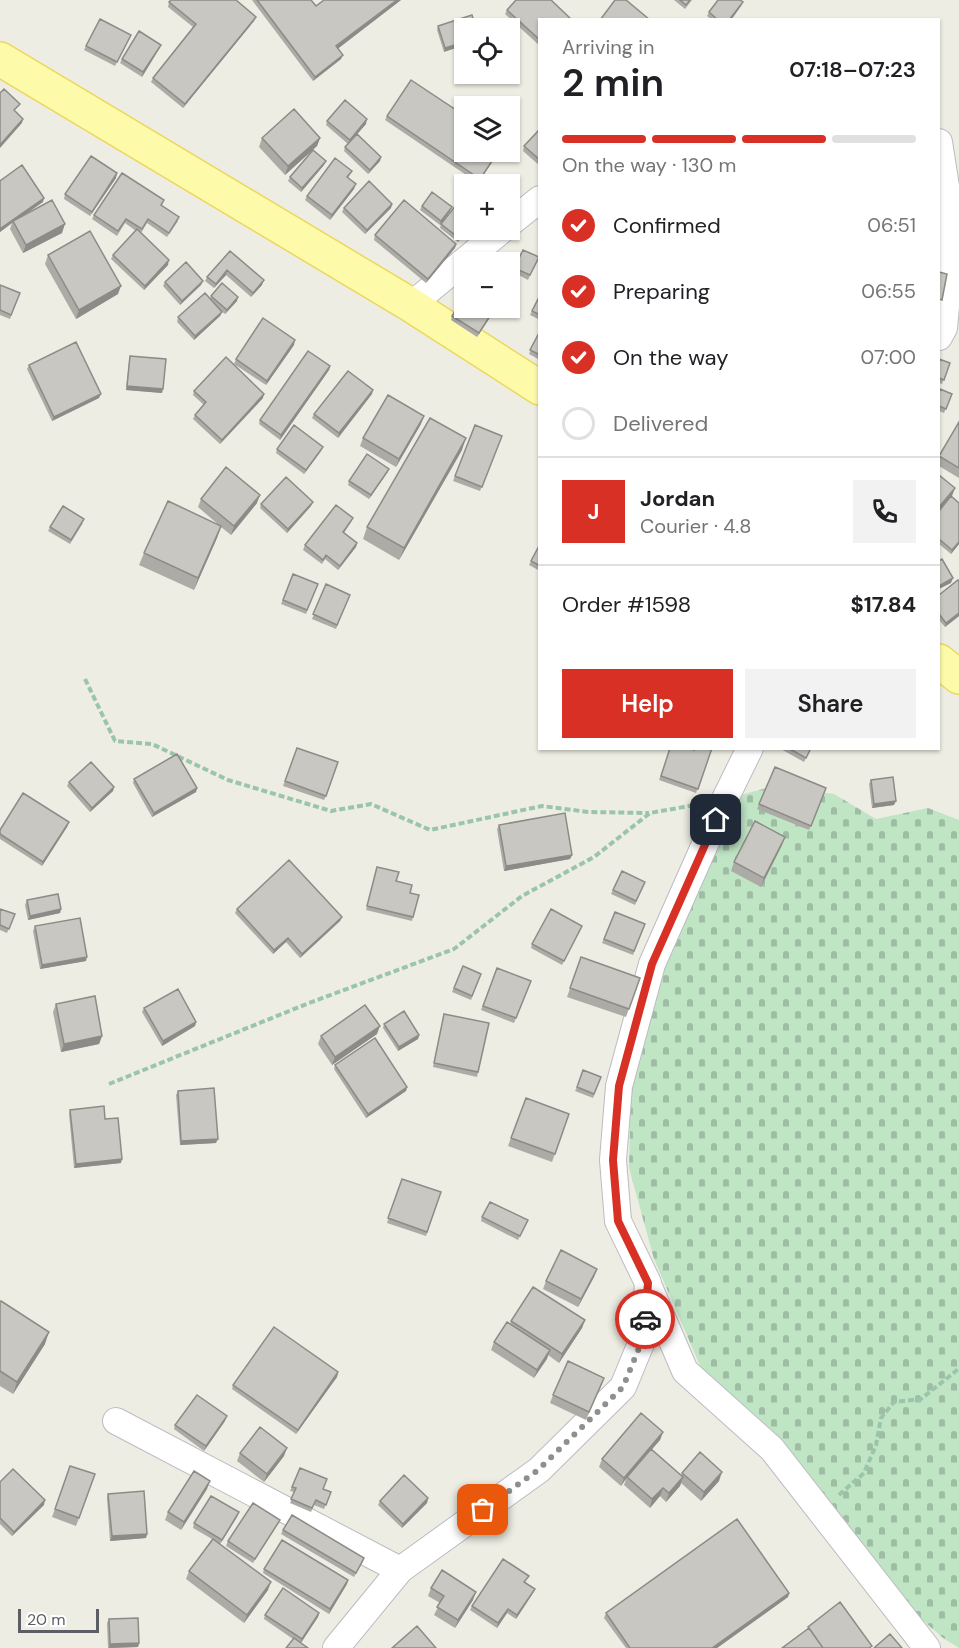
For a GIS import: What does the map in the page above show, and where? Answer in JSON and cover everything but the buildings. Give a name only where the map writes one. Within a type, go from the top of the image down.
[{"type":"main road","points":[[4,69],[411,305],[538,387]]},
{"type":"main road","points":[[940,662],[959,677]]},
{"type":"street","points":[[940,148],[953,231],[947,332]]},
{"type":"street","points":[[520,215],[538,201]]},
{"type":"street","points":[[411,305],[490,240]]},
{"type":"street","points":[[749,750],[652,964],[619,1086],[613,1160],[618,1221],[648,1283],[685,1371],[772,1449],[927,1648]]},
{"type":"street","points":[[336,1648],[400,1570],[538,1470],[623,1387],[644,1336],[648,1283]]},
{"type":"street","points":[[116,1421],[400,1570]]},
{"type":"path","points":[[85,679],[115,741],[152,744],[228,780],[331,811],[371,804],[430,830],[542,806],[588,812],[650,813],[725,799]]},
{"type":"path","points":[[109,1084],[309,1003],[454,950],[522,896],[594,857],[650,813]]},
{"type":"path","points":[[821,1511],[864,1473],[876,1444],[881,1418],[894,1402],[921,1399],[959,1366]]},
{"type":"green space","points":[[774,786],[834,794],[876,819],[928,808],[959,820],[959,1648],[943,1638],[881,1584],[711,1391],[654,1259],[629,1168],[631,1080],[659,960],[729,798]]},
{"type":"way so far","points":[[483,1510],[538,1470],[623,1387],[644,1336],[645,1319]]},
{"type":"route","points":[[645,1319],[648,1283],[618,1221],[613,1160],[619,1086],[652,964],[716,820]]}]
